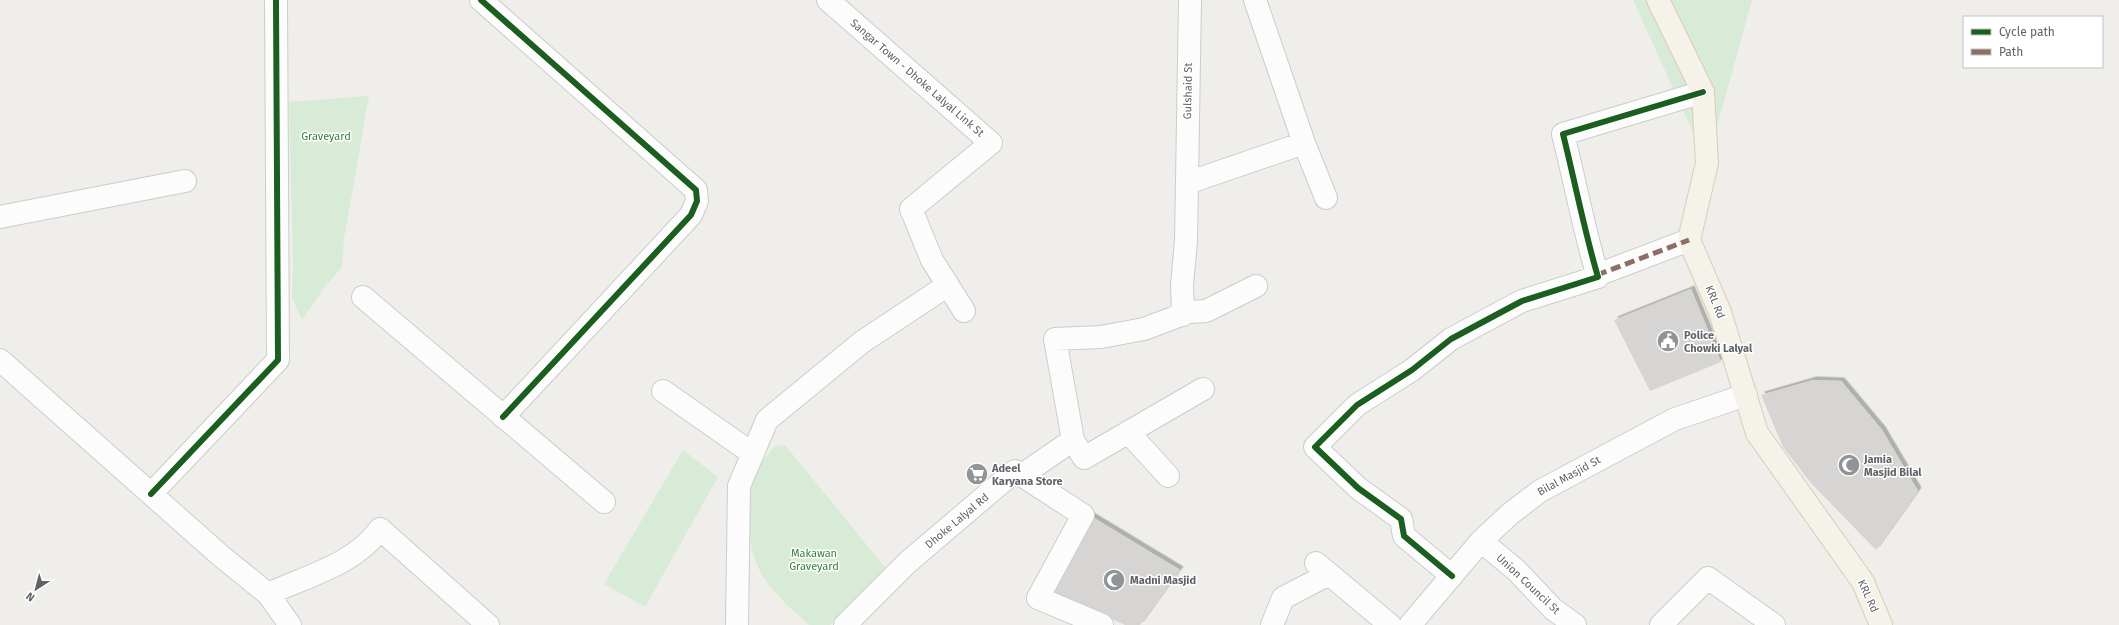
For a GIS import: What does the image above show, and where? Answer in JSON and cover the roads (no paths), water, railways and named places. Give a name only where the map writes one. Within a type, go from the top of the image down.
[{"type":"main road","points":[[1658,0],[1703,92],[1707,163],[1689,240]]},
{"type":"main road","name":"KRL Rd","points":[[1689,240],[1720,312],[1757,433],[1863,582],[1881,625]]},
{"type":"street","points":[[151,494],[278,360],[276,0]]},
{"type":"street","points":[[481,0],[696,190],[697,201],[691,215],[503,417]]},
{"type":"street","name":"Sangar Town - Dhoke Lalyal Link St","points":[[828,0],[991,143],[911,209],[932,260],[964,311]]},
{"type":"street","name":"Gulshaid St","points":[[1183,315],[1182,285],[1186,241],[1190,0]]},
{"type":"street","points":[[1255,0],[1304,143],[1326,198]]},
{"type":"street","points":[[1597,275],[1589,252],[1579,195],[1563,134],[1703,92]]},
{"type":"street","points":[[1187,183],[1304,143]]},
{"type":"street","points":[[0,217],[185,181]]},
{"type":"street","points":[[1452,576],[1404,536],[1402,520],[1358,488],[1315,447],[1357,405],[1412,370],[1451,339],[1522,301],[1598,277],[1597,275],[1689,240]]},
{"type":"street","points":[[737,625],[739,486],[767,420],[818,380],[862,342],[948,284]]},
{"type":"street","points":[[1203,389],[1084,458],[1073,440],[1055,339],[1101,338],[1144,330],[1189,312],[1206,311],[1256,286]]},
{"type":"street","points":[[363,297],[604,502]]},
{"type":"street","points":[[0,360],[222,556],[268,594],[290,625]]},
{"type":"street","points":[[663,391],[753,454]]},
{"type":"street","name":"Bilal Masjid St","points":[[1410,625],[1481,541],[1510,514],[1540,491],[1674,419],[1746,396]]},
{"type":"street","points":[[1128,432],[1168,476]]},
{"type":"street","points":[[1073,440],[1022,476],[1083,514],[1038,598],[1102,625]]},
{"type":"street","name":"Dhoke Lalyal Rd","points":[[845,625],[908,562],[1015,471],[1022,476]]},
{"type":"street","points":[[268,594],[354,555],[372,541],[380,529],[488,625]]},
{"type":"street","name":"Union Council St","points":[[1481,541],[1516,570],[1553,609],[1575,625]]},
{"type":"street","points":[[1272,625],[1283,598],[1323,568],[1390,625]]},
{"type":"street","points":[[1661,625],[1708,578],[1774,625]]},
{"type":"place","name":"Police Chowki Lalyal","points":[[1668,341]]},
{"type":"place","name":"Jamia Masjid Bilal","points":[[1849,465]]},
{"type":"place","name":"Adeel Karyana Store","points":[[977,474]]},
{"type":"place","name":"Madni Masjid","points":[[1114,580]]},
{"type":"park label","name":"Graveyard","points":[[326,136]]},
{"type":"park label","name":"Makawan Graveyard","points":[[814,559]]}]
